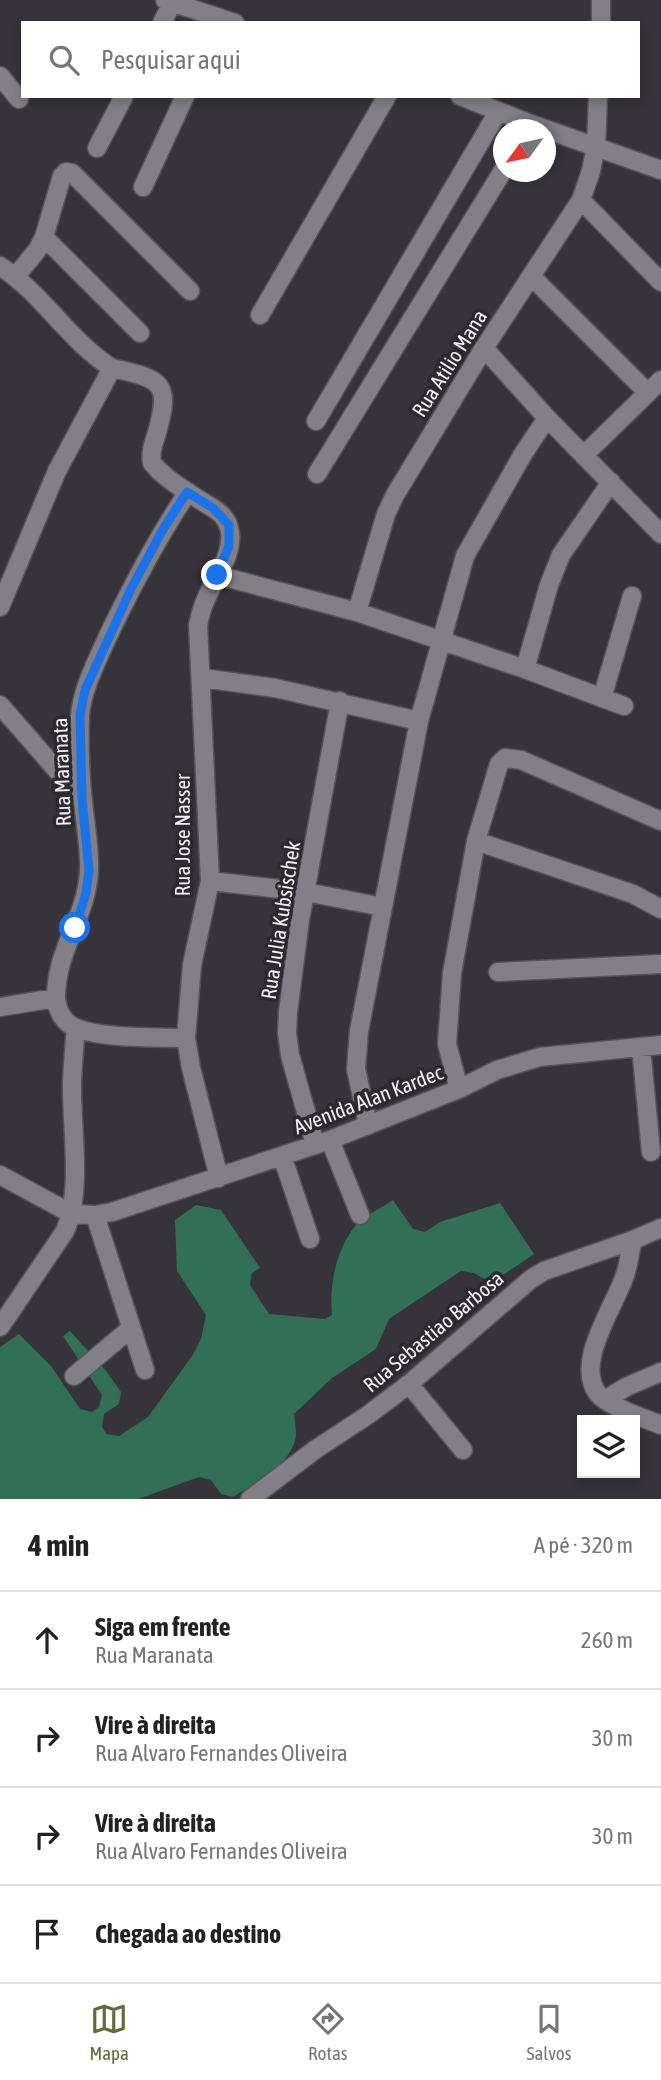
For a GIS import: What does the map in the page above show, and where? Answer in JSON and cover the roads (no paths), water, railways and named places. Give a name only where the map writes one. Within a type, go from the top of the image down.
[{"type":"street","points":[[601,0],[601,21]]},
{"type":"street","points":[[163,21],[169,1],[225,21]]},
{"type":"street","points":[[0,76],[19,99]]},
{"type":"street","points":[[97,148],[123,98]]},
{"type":"street","points":[[143,187],[184,98]]},
{"type":"street","points":[[260,316],[386,98]]},
{"type":"street","points":[[465,98],[514,119]]},
{"type":"street","name":"Rua Atilio Mana","points":[[357,612],[386,514],[395,495],[484,348],[581,200],[596,146],[598,98]]},
{"type":"street","points":[[316,421],[498,111]]},
{"type":"street","points":[[556,135],[661,170]]},
{"type":"street","points":[[16,276],[38,249],[44,237],[62,176],[66,172],[72,173],[190,292]]},
{"type":"street","points":[[317,474],[495,182]]},
{"type":"street","points":[[581,200],[661,282]]},
{"type":"street","points":[[44,237],[140,333]]},
{"type":"street","points":[[0,266],[16,276],[86,348],[112,368],[141,373],[160,385],[164,404],[152,447],[152,463],[187,492]]},
{"type":"street","points":[[531,276],[654,386],[584,454]]},
{"type":"street","points":[[484,348],[547,418],[661,534]]},
{"type":"street","points":[[0,607],[57,471],[80,423],[112,368]]},
{"type":"street","points":[[368,1125],[356,1069],[359,1031],[419,721],[465,556],[523,454],[547,418]]},
{"type":"street","points":[[525,669],[549,585],[561,555],[611,482]]},
{"type":"street","name":"Rua Jose Nasser","points":[[187,492],[213,508],[229,525],[229,546],[205,601],[198,625],[210,881],[192,965],[186,1038],[219,1178]]},
{"type":"street","name":"Rua Maranata","points":[[56,998],[59,964],[81,912],[89,870],[82,799],[80,715],[85,690],[131,589],[162,531],[187,492]]},
{"type":"street","points":[[217,575],[357,612],[624,706]]},
{"type":"street","points":[[601,698],[632,596]]},
{"type":"street","points":[[202,678],[275,688],[419,721]]},
{"type":"street","name":"Rua Julia Kubsischek","points":[[340,701],[306,892],[287,1033],[290,1055],[322,1142],[360,1215]]},
{"type":"street","points":[[0,705],[82,799]]},
{"type":"street","points":[[459,1089],[447,1044],[452,974],[476,841],[499,764],[505,758],[521,760],[661,821]]},
{"type":"street","points":[[476,841],[633,894],[661,909]]},
{"type":"street","points":[[210,881],[306,892],[383,907]]},
{"type":"street","points":[[498,972],[661,964]]},
{"type":"street","points":[[0,1007],[56,998],[62,1016],[76,1028],[114,1034],[186,1038]]},
{"type":"street","points":[[0,1327],[65,1231],[72,1214],[72,1082],[76,1028]]},
{"type":"street","name":"Avenida Alan Kardec","points":[[72,1214],[95,1215],[219,1178],[368,1125],[459,1089],[497,1070],[540,1057],[661,1045]]},
{"type":"street","points":[[641,1047],[651,1152]]},
{"type":"street","points":[[282,1156],[310,1239]]},
{"type":"street","points":[[1,1177],[72,1214]]},
{"type":"street","points":[[95,1215],[145,1370]]},
{"type":"street","name":"Rua Sebastiao Barbosa","points":[[255,1497],[316,1449],[409,1384],[544,1270],[661,1228]]},
{"type":"street","points":[[632,1240],[626,1272],[596,1340],[591,1374],[602,1397],[661,1425]]},
{"type":"street","points":[[74,1376],[130,1329]]},
{"type":"street","points":[[602,1397],[661,1372]]},
{"type":"street","points":[[409,1384],[463,1450]]}]
